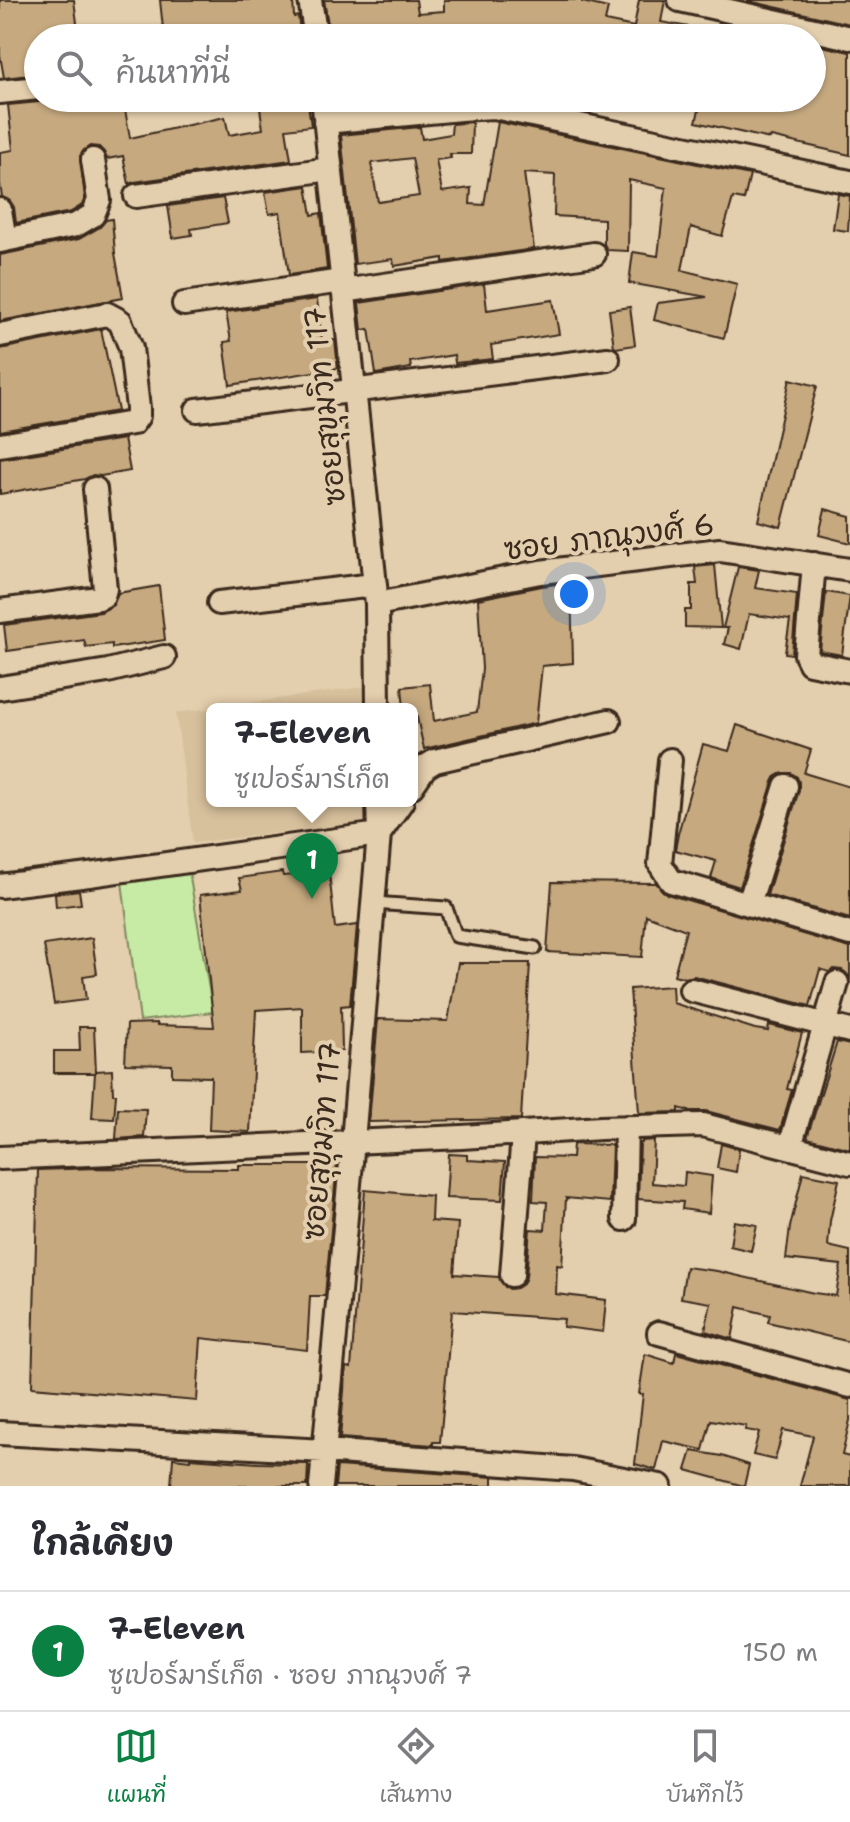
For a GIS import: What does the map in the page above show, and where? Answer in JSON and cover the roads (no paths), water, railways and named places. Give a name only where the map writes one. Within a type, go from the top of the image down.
[{"type":"street","points":[[310,0],[314,24]]},
{"type":"street","points":[[680,0],[787,24]]},
{"type":"street","points":[[826,33],[850,38]]},
{"type":"street","points":[[0,92],[24,89]]},
{"type":"street","name":"ซอยสุขุมวิท 117","points":[[324,112],[375,595],[378,703]]},
{"type":"street","points":[[325,122],[429,112]]},
{"type":"street","points":[[518,112],[850,182]]},
{"type":"street","points":[[0,210],[3,240],[76,225],[93,215],[99,200],[93,160]]},
{"type":"street","points":[[136,196],[330,169]]},
{"type":"street","points":[[184,304],[594,254]]},
{"type":"street","points":[[0,335],[107,314],[120,321],[131,348],[138,408],[133,423],[0,445]]},
{"type":"street","points":[[197,410],[608,359]]},
{"type":"street","points":[[0,611],[103,596],[105,589],[95,489]]},
{"type":"street","name":"ซอย ภาณุวงศ์ 6","points":[[219,603],[375,595],[720,550],[850,570]]},
{"type":"street","points":[[814,564],[806,655],[810,663],[850,671]]},
{"type":"street","points":[[0,688],[108,671],[164,657]]},
{"type":"street","points":[[418,777],[425,767],[435,761],[609,721]]},
{"type":"street","points":[[670,760],[660,864],[671,881],[850,934]]},
{"type":"street","points":[[749,904],[786,786]]},
{"type":"street","name":"ซอยสุขุมวิท 117","points":[[321,1486],[379,834],[378,807]]},
{"type":"street","points":[[0,886],[379,834],[398,807]]},
{"type":"street","points":[[790,1147],[837,983]]},
{"type":"street","points":[[691,990],[850,1031]]},
{"type":"street","points":[[0,1158],[703,1125],[850,1163]]},
{"type":"street","points":[[624,1219],[626,1127]]},
{"type":"street","points":[[512,1275],[523,1134]]},
{"type":"street","points":[[659,1333],[850,1386]]},
{"type":"street","points":[[0,1433],[324,1451],[660,1486]]},
{"type":"lane","points":[[373,903],[446,908],[456,936],[535,948]]},
{"type":"place","name":"7-Eleven","points":[[312,899]]}]
